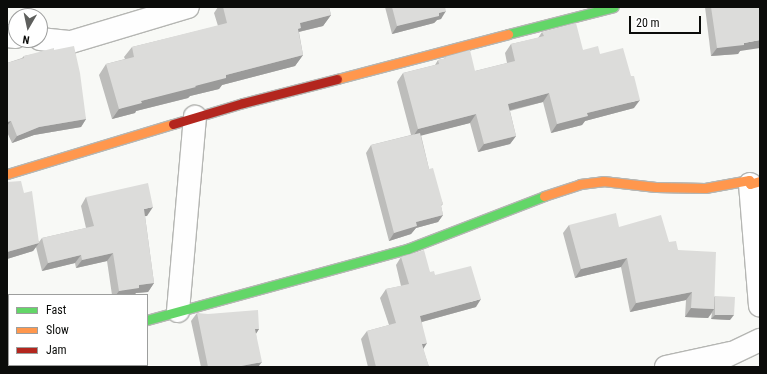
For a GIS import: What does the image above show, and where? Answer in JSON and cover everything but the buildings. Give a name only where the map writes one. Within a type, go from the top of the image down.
[{"type":"street","points":[[48,40],[71,42],[188,7]]},
{"type":"street","points":[[7,174],[195,117],[614,7]]},
{"type":"street","points":[[178,311],[195,117]]},
{"type":"street","points":[[148,320],[303,279],[407,249],[555,192],[580,184],[603,181],[656,187],[705,188],[749,180],[755,182],[760,306]]},
{"type":"street","points":[[705,367],[760,340]]},
{"type":"street","points":[[666,367],[731,353]]},
{"type":"traffic: fast","points":[[508,34],[614,7]]},
{"type":"traffic: fast","points":[[148,320],[407,249],[544,196]]},
{"type":"traffic: slow","points":[[337,79],[508,34]]},
{"type":"traffic: slow","points":[[7,174],[173,124]]},
{"type":"traffic: slow","points":[[544,196],[580,184],[603,181],[656,187],[705,188],[749,180],[750,184],[760,181]]},
{"type":"traffic: jam","points":[[173,124],[243,103],[337,79]]}]
